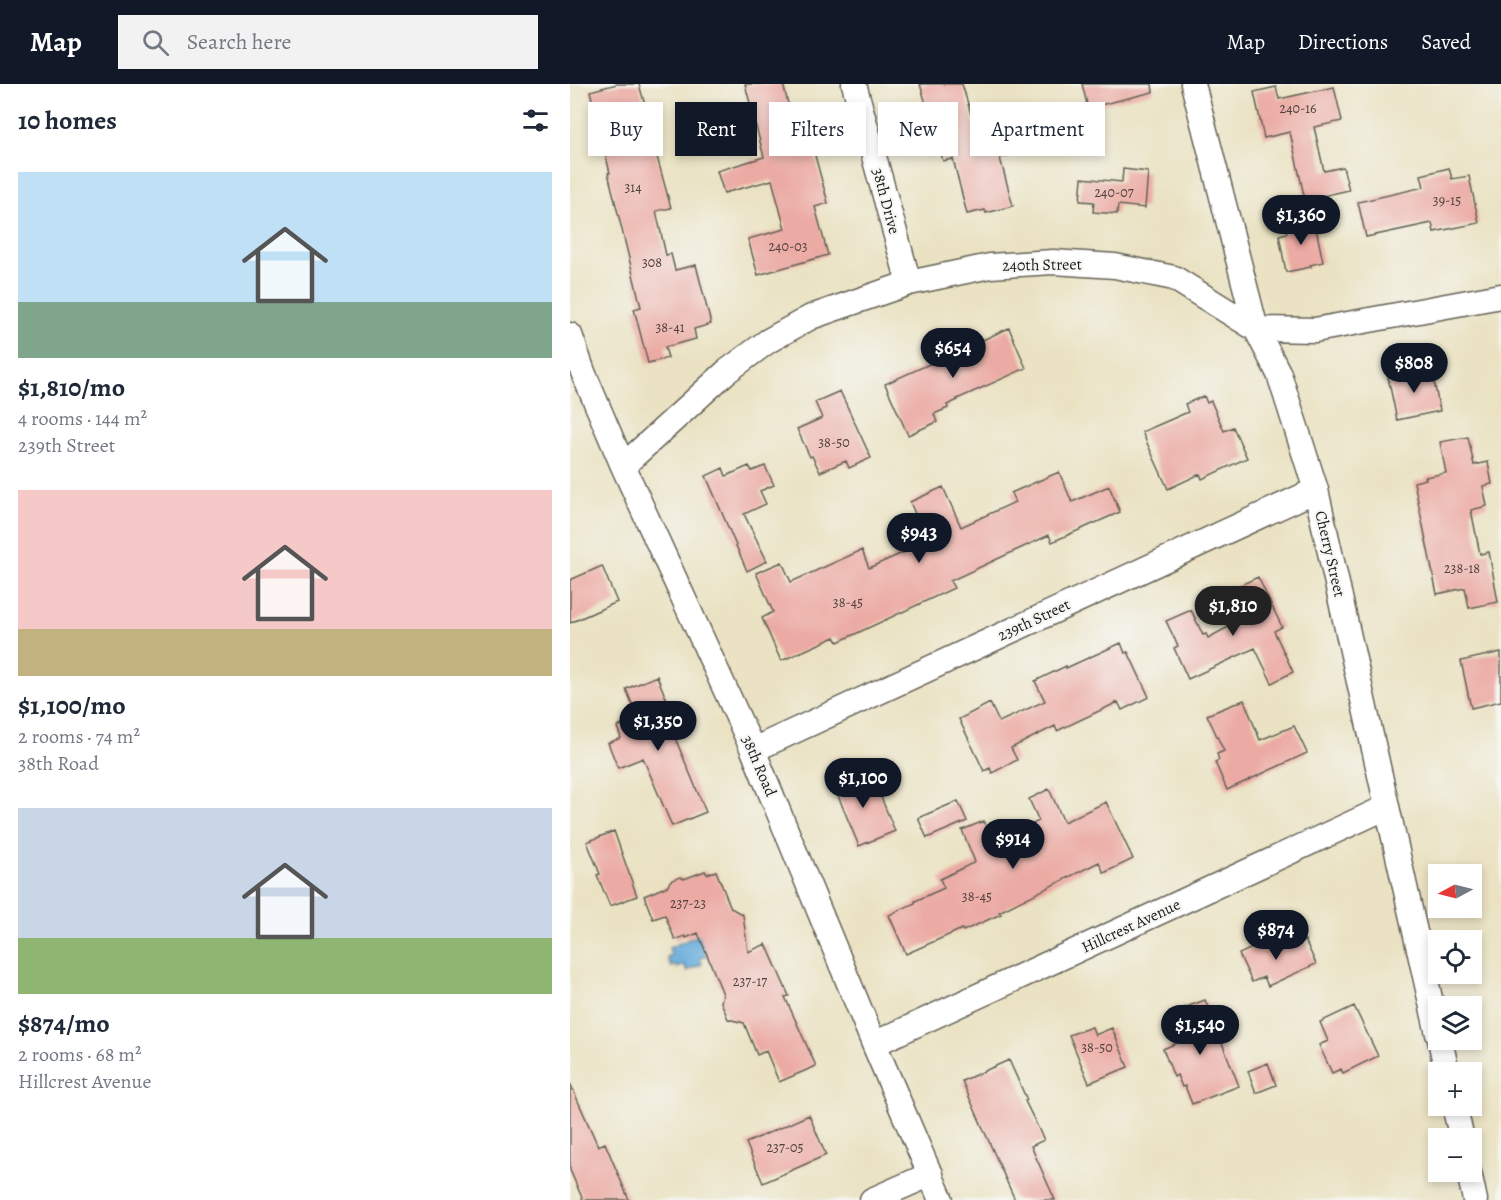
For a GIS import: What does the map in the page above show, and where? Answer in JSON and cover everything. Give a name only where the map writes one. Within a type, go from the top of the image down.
[{"type":"street","name":"38th Drive","points":[[854,84],[909,283]]},
{"type":"street","name":"Cherry Street","points":[[1194,84],[1256,329],[1279,374],[1316,490],[1429,996]]},
{"type":"street","name":"240th Street","points":[[623,466],[726,372],[768,341],[811,317],[909,283],[990,266],[1053,262],[1114,266],[1174,278],[1256,329]]},
{"type":"street","points":[[1256,329],[1315,330],[1501,296]]},
{"type":"street","name":"38th Road","points":[[570,335],[576,374],[623,466],[753,750],[941,1200]]},
{"type":"street","name":"239th Street","points":[[753,750],[1316,490]]},
{"type":"street","name":"Hillcrest Avenue","points":[[874,1044],[1387,807]]},
{"type":"street","points":[[872,1200],[931,1174]]},
{"type":"street","points":[[1471,1182],[1475,1200]]},
{"type":"water","points":[[710,930],[718,950],[700,958],[702,964],[687,971],[685,965],[677,968],[676,965],[671,967],[667,957],[671,955],[669,948]]},
{"type":"building","points":[[617,84],[639,84],[644,102],[593,102],[590,91]]},
{"type":"building","points":[[745,84],[783,84],[788,102],[769,102],[769,156],[815,156],[828,203],[815,207],[828,255],[758,275],[748,239],[785,229],[772,180],[724,193],[717,171],[764,157],[757,130],[757,102],[750,102]]},
{"type":"building","points":[[920,84],[962,84],[970,110],[970,156],[1007,156],[1000,158],[1013,206],[986,213],[985,210],[967,214],[953,159],[943,161],[942,156],[958,156],[958,102],[925,102]]},
{"type":"building","points":[[1082,84],[1152,84],[1153,92],[1105,104],[1105,102],[1086,102]]},
{"type":"building","points":[[1276,87],[1279,99],[1334,87],[1342,121],[1314,127],[1324,171],[1343,167],[1349,190],[1305,200],[1290,132],[1264,138],[1254,92]]},
{"type":"building","points":[[606,156],[657,156],[671,208],[656,211],[666,255],[671,254],[675,270],[696,265],[711,324],[694,329],[696,339],[665,347],[668,358],[648,363],[634,309],[641,307],[608,173],[610,173]]},
{"type":"building","points":[[1449,168],[1452,179],[1469,176],[1479,223],[1434,232],[1432,223],[1366,237],[1358,202],[1424,187],[1421,175]]},
{"type":"building","points":[[1123,169],[1148,172],[1145,208],[1118,205],[1117,214],[1093,212],[1094,202],[1080,201],[1082,178],[1122,182]]},
{"type":"building","points":[[1314,219],[1323,262],[1286,272],[1279,235],[1287,233],[1285,225]]},
{"type":"building","points":[[1009,328],[1026,368],[957,399],[947,405],[948,408],[934,414],[937,422],[908,435],[885,384]]},
{"type":"building","points":[[1431,367],[1440,411],[1397,420],[1388,377]]},
{"type":"building","points":[[840,391],[871,458],[849,468],[846,461],[820,472],[797,429],[822,418],[815,402]]},
{"type":"building","points":[[1204,396],[1207,403],[1211,401],[1224,431],[1233,427],[1247,458],[1202,479],[1200,474],[1168,489],[1142,432],[1188,412],[1185,404]]},
{"type":"building","points":[[1468,437],[1474,465],[1488,462],[1492,484],[1483,486],[1487,506],[1471,510],[1480,554],[1489,552],[1498,602],[1469,608],[1465,588],[1437,594],[1414,482],[1426,479],[1425,477],[1446,473],[1440,442]]},
{"type":"building","points":[[749,466],[752,471],[765,466],[774,485],[760,491],[766,504],[744,514],[767,561],[747,571],[706,476],[723,468],[726,476]]},
{"type":"building","points":[[1059,472],[1072,502],[1109,486],[1120,512],[1052,542],[1049,535],[950,581],[954,588],[838,642],[835,637],[781,661],[762,618],[773,612],[756,573],[782,562],[791,582],[862,550],[869,568],[927,542],[910,502],[943,487],[961,527],[1015,502],[1011,493]]},
{"type":"building","points":[[602,566],[617,602],[570,623],[570,580]]},
{"type":"building","points":[[1258,577],[1282,627],[1274,631],[1293,672],[1272,683],[1255,648],[1188,679],[1174,648],[1178,646],[1166,621],[1191,610],[1203,635],[1206,634],[1208,638],[1247,617],[1234,588]]},
{"type":"building","points":[[1121,643],[1125,653],[1128,652],[1149,697],[1122,710],[1118,702],[1057,731],[1055,726],[1011,748],[1017,760],[992,773],[990,768],[984,771],[959,719],[990,703],[999,722],[1045,701],[1035,681]]},
{"type":"building","points":[[1501,652],[1501,701],[1471,708],[1461,661]]},
{"type":"building","points":[[657,676],[669,706],[663,709],[706,812],[672,826],[643,758],[618,768],[608,743],[621,738],[617,727],[638,718],[626,689]]},
{"type":"building","points":[[1244,700],[1260,740],[1294,726],[1307,753],[1227,790],[1215,762],[1219,760],[1217,754],[1224,751],[1207,715]]},
{"type":"building","points":[[850,771],[855,782],[865,777],[872,793],[878,790],[895,831],[859,846],[831,779]]},
{"type":"building","points":[[1049,789],[1064,822],[1106,802],[1133,859],[1104,873],[1099,862],[999,912],[1001,914],[906,954],[889,915],[944,888],[940,879],[975,862],[962,830],[984,821],[993,843],[1039,821],[1029,799]]},
{"type":"building","points":[[958,801],[967,821],[927,838],[918,818]]},
{"type":"building","points":[[614,831],[637,896],[610,906],[587,842]]},
{"type":"building","points":[[705,871],[707,874],[716,871],[731,908],[743,915],[748,952],[766,944],[789,996],[785,997],[816,1066],[779,1082],[766,1051],[757,1055],[744,1023],[728,1019],[721,1002],[723,994],[698,933],[675,940],[665,915],[653,919],[644,896],[668,886],[670,881],[680,877],[684,879]]},
{"type":"building","points":[[1273,938],[1280,951],[1305,940],[1316,964],[1268,986],[1264,977],[1252,982],[1239,954]]},
{"type":"building","points":[[1205,1000],[1239,1086],[1192,1104],[1185,1086],[1182,1087],[1177,1075],[1174,1077],[1163,1049],[1184,1040],[1174,1017],[1183,1014],[1181,1009]]},
{"type":"building","points":[[1354,1006],[1378,1056],[1343,1073],[1341,1069],[1332,1073],[1319,1045],[1328,1041],[1320,1022]]},
{"type":"building","points":[[1092,1027],[1095,1035],[1112,1028],[1128,1067],[1089,1083],[1069,1035]]},
{"type":"building","points":[[1009,1060],[1044,1140],[1031,1146],[1055,1200],[1015,1200],[962,1081]]},
{"type":"building","points":[[1268,1063],[1276,1085],[1256,1093],[1248,1071]]},
{"type":"building","points":[[570,1083],[598,1146],[605,1143],[629,1200],[583,1200],[570,1170]]},
{"type":"building","points":[[809,1115],[826,1155],[763,1183],[746,1143]]}]
